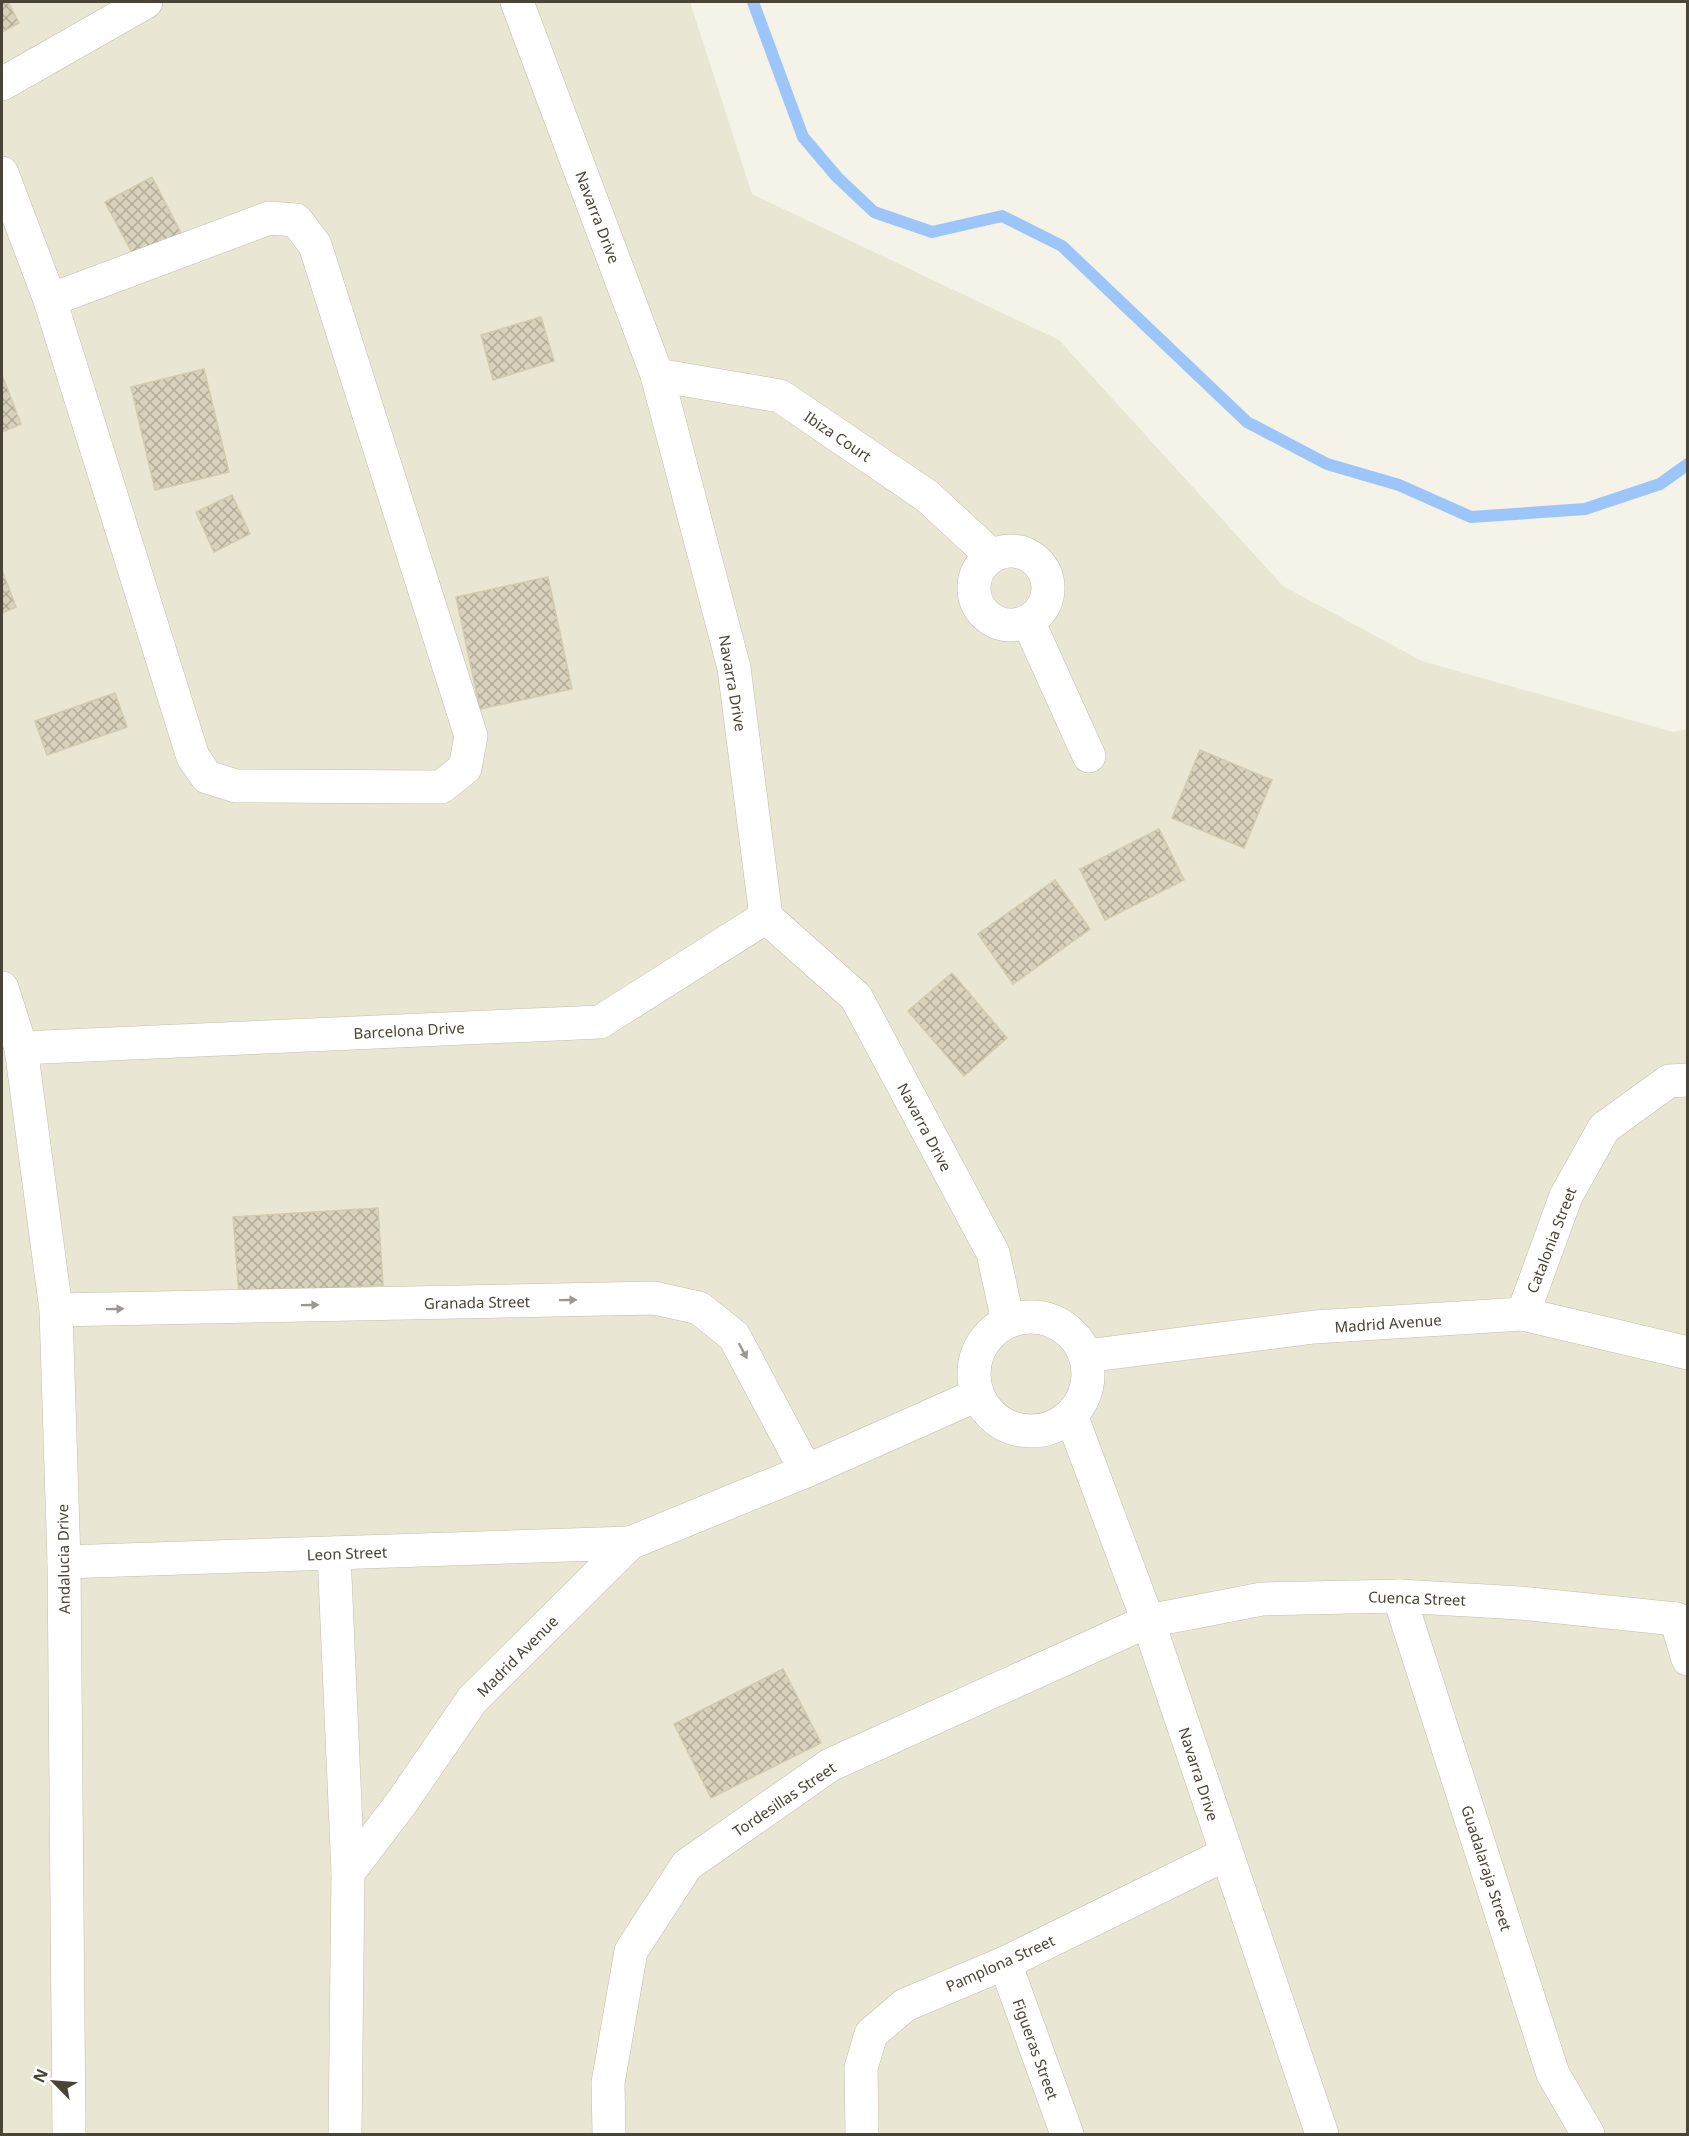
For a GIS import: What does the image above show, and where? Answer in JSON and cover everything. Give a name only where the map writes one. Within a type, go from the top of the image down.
[{"type":"street","points":[[2,84],[146,2]]},
{"type":"street","name":"Navarra Drive","points":[[517,2],[657,375],[734,668],[766,917],[856,997],[993,1253],[1008,1321]]},
{"type":"street","points":[[2,172],[50,300],[193,757],[207,777],[236,786],[441,787],[465,768],[471,736],[315,245],[296,220],[269,218],[50,300]]},
{"type":"street","name":"Ibiza Court","points":[[657,375],[780,396],[927,496],[991,555]]},
{"type":"street","points":[[1015,550],[1036,559],[1043,569],[1048,586],[1045,603],[1038,614],[1028,621],[1016,625],[1004,625],[992,620],[982,612],[974,594],[976,575],[991,555],[1015,550]]},
{"type":"street","points":[[1028,621],[1089,756]]},
{"type":"street","name":"Barcelona Drive","points":[[21,1048],[600,1022],[766,917]]},
{"type":"street","name":"Andalucia Drive","points":[[2,988],[21,1048],[56,1310],[64,1562],[69,2134]]},
{"type":"street","name":"Catalonia Street","points":[[1523,1314],[1566,1196],[1604,1128],[1669,1081],[1688,1080]]},
{"type":"street","name":"Granada Street","points":[[56,1310],[654,1298],[699,1308],[735,1335],[806,1471]]},
{"type":"street","name":"Madrid Avenue","points":[[1086,1356],[1314,1327],[1523,1314],[1688,1353]]},
{"type":"street","points":[[1027,1316],[1046,1318],[1063,1326],[1077,1339],[1086,1356],[1089,1372],[1087,1388],[1081,1403],[1071,1415],[1056,1426],[1037,1432],[1019,1431],[1001,1424],[987,1411],[977,1395],[974,1378],[975,1360],[982,1344],[993,1331],[1008,1321],[1027,1316]]},
{"type":"street","name":"Madrid Avenue","points":[[348,1873],[402,1802],[472,1700],[630,1544],[806,1471],[977,1395]]},
{"type":"street","name":"Navarra Drive","points":[[1071,1415],[1148,1621],[1322,2134]]},
{"type":"street","name":"Leon Street","points":[[64,1562],[630,1544]]},
{"type":"street","points":[[334,1553],[348,1873],[345,2134]]},
{"type":"street","name":"Cuenca Street","points":[[1148,1621],[1262,1599],[1399,1596],[1520,1603],[1682,1621]]},
{"type":"street","name":"Guadalaraja Street","points":[[1399,1596],[1553,2074],[1588,2134]]},
{"type":"street","name":"Tordesillas Street","points":[[609,2134],[608,2083],[631,1951],[687,1865],[830,1766],[1148,1621]]},
{"type":"street","points":[[1682,1621],[1688,1659]]},
{"type":"street","name":"Pamplona Street","points":[[862,2134],[861,2068],[871,2034],[904,2005],[1005,1963],[1226,1854]]},
{"type":"street","name":"Figueras Street","points":[[1005,1963],[1067,2134]]},
{"type":"shaded area","points":[[2,2],[690,2],[752,194],[1059,340],[1283,586],[1422,661],[1673,732],[1687,729],[1687,2134],[2,2134]]},
{"type":"building","points":[[2,2],[8,2],[19,23],[2,32]]},
{"type":"building","points":[[152,177],[184,239],[138,264],[105,202]]},
{"type":"building","points":[[541,317],[554,361],[493,380],[481,335]]},
{"type":"building","points":[[204,369],[229,472],[155,490],[131,387]]},
{"type":"building","points":[[2,375],[21,424],[2,432]]},
{"type":"building","points":[[232,495],[250,534],[214,552],[196,512]]},
{"type":"building","points":[[2,570],[16,607],[2,613]]},
{"type":"building","points":[[548,577],[572,689],[480,709],[456,597]]},
{"type":"building","points":[[115,693],[127,727],[47,755],[35,721]]},
{"type":"building","points":[[1200,750],[1272,780],[1244,848],[1172,818]]},
{"type":"building","points":[[1159,829],[1184,880],[1105,920],[1080,869]]},
{"type":"building","points":[[1055,880],[1090,929],[1013,984],[978,934]]},
{"type":"building","points":[[952,973],[1007,1038],[964,1076],[908,1011]]},
{"type":"building","points":[[378,1208],[383,1285],[239,1295],[233,1217]]},
{"type":"building","points":[[783,1669],[821,1743],[711,1798],[674,1724]]},
{"type":"waterway","points":[[753,2],[803,137],[837,177],[874,212],[932,232],[1002,216],[1062,246],[1247,422],[1327,464],[1399,485],[1471,517],[1585,509],[1660,484],[1688,464]]}]
